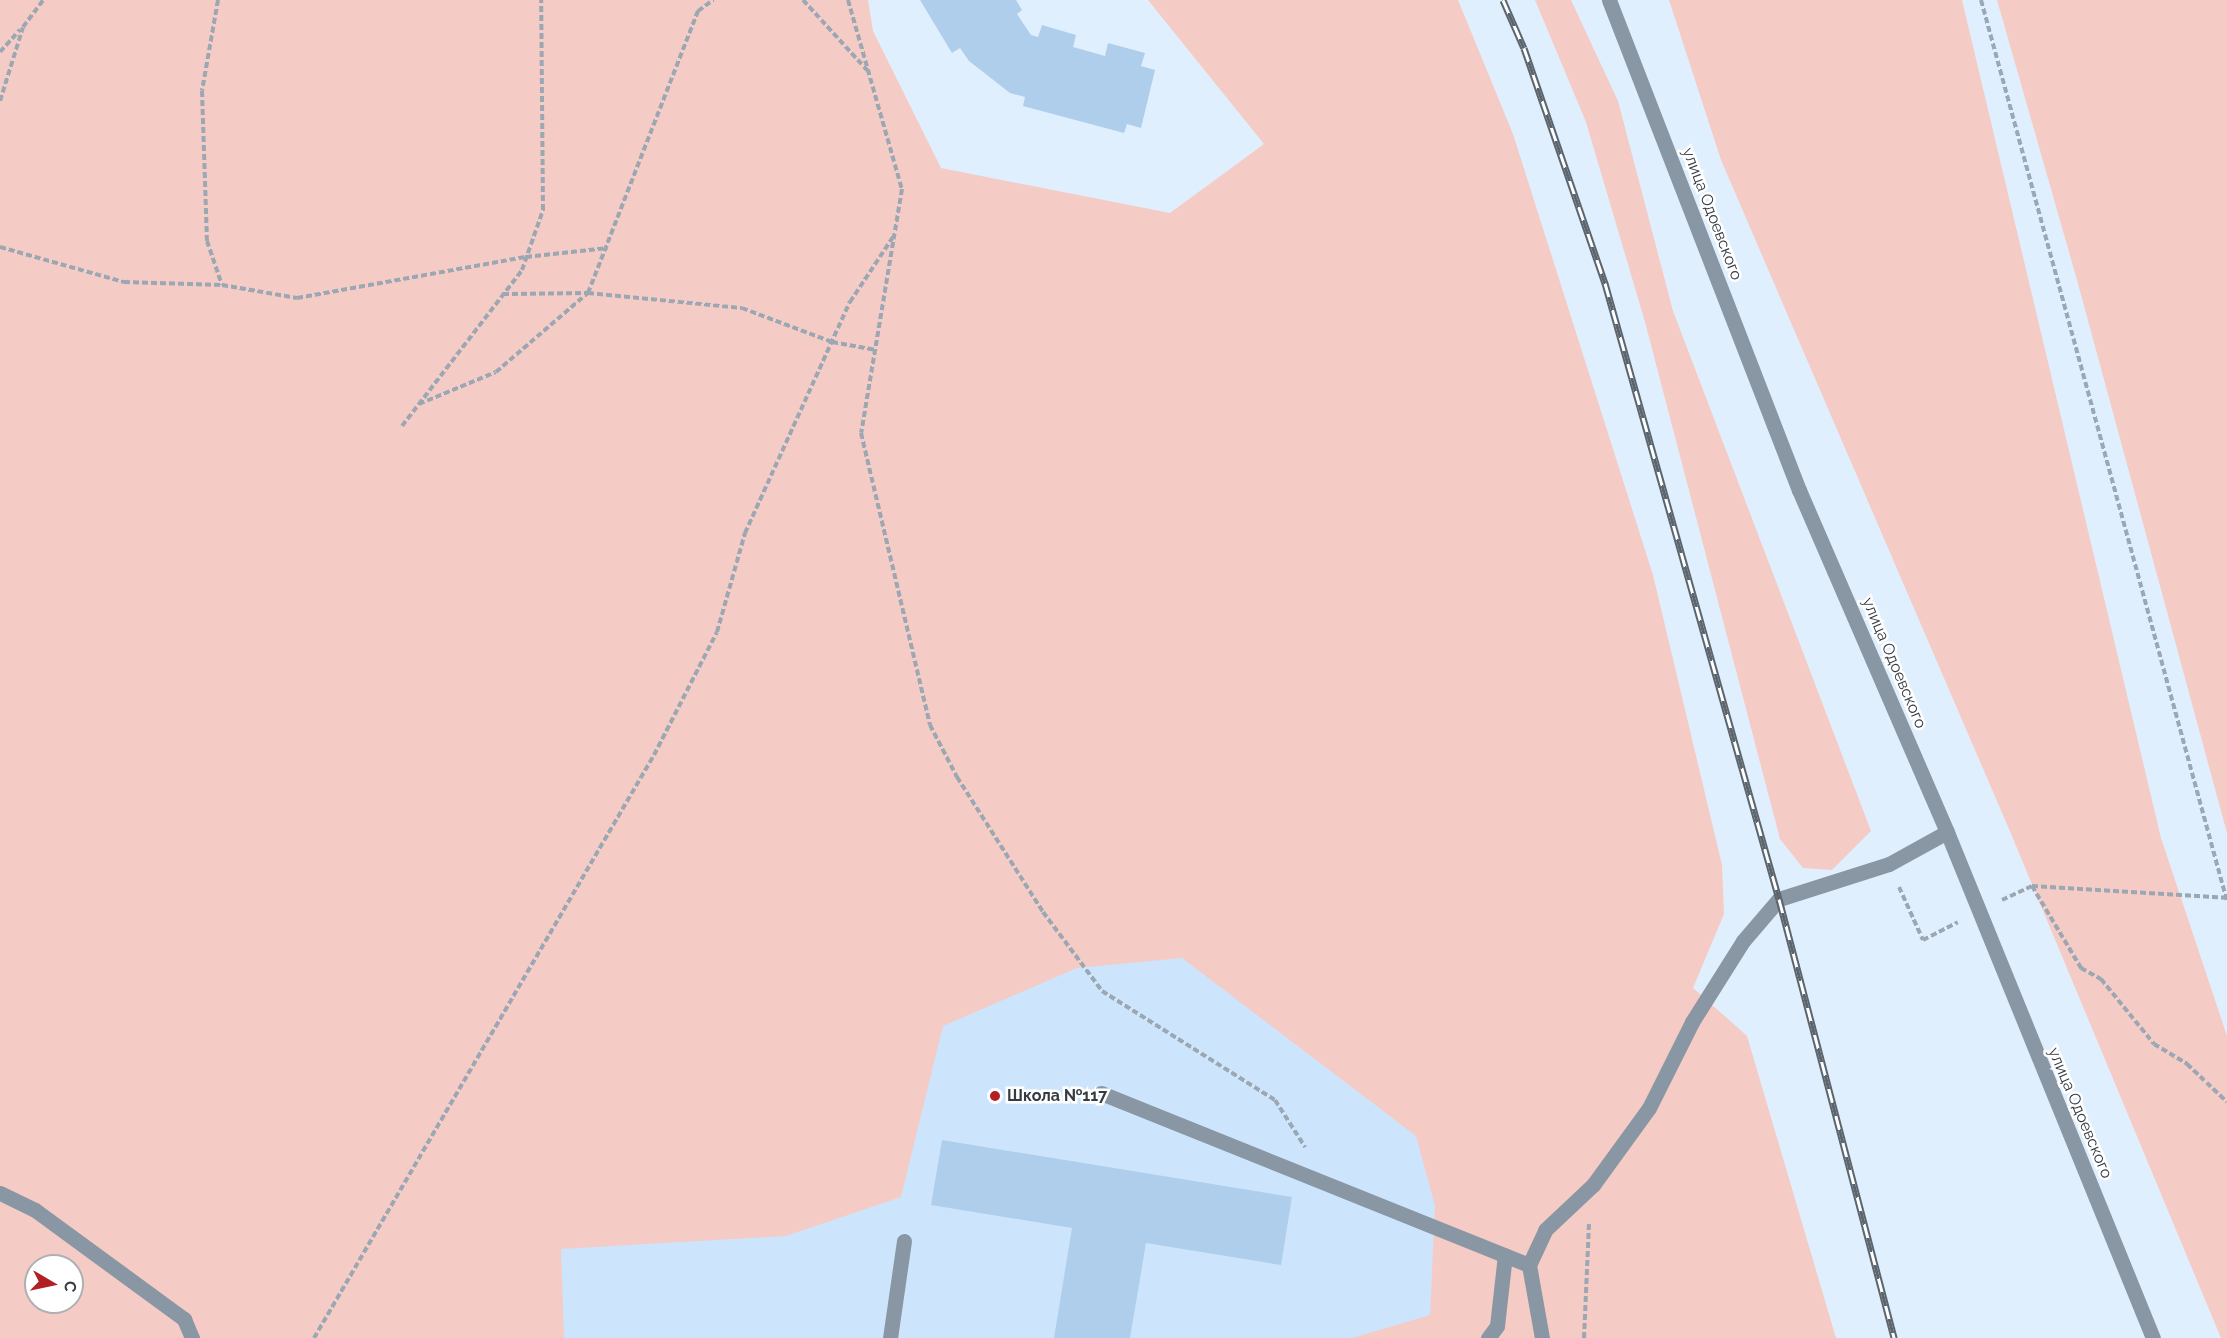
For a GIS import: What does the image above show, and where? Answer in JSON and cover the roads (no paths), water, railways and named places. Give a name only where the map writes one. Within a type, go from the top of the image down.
[{"type":"street","name":"улица Одоевского","points":[[1609,0],[1799,490],[1947,832],[2153,1338]]},
{"type":"street","points":[[1542,1338],[1529,1265],[1545,1230],[1593,1185],[1649,1108],[1692,1022],[1743,941],[1779,899],[1889,864],[1947,832]]},
{"type":"street","points":[[1101,1093],[1529,1265]]},
{"type":"street","points":[[0,1192],[34,1210],[184,1319],[192,1338]]},
{"type":"street","points":[[890,1338],[904,1241]]},
{"type":"street","points":[[1488,1338],[1497,1326],[1505,1255]]},
{"type":"railway","points":[[1503,0],[1524,48],[1605,283],[1779,899],[1894,1338]]},
{"type":"place","name":"Школа №117","points":[[995,1096]]}]
